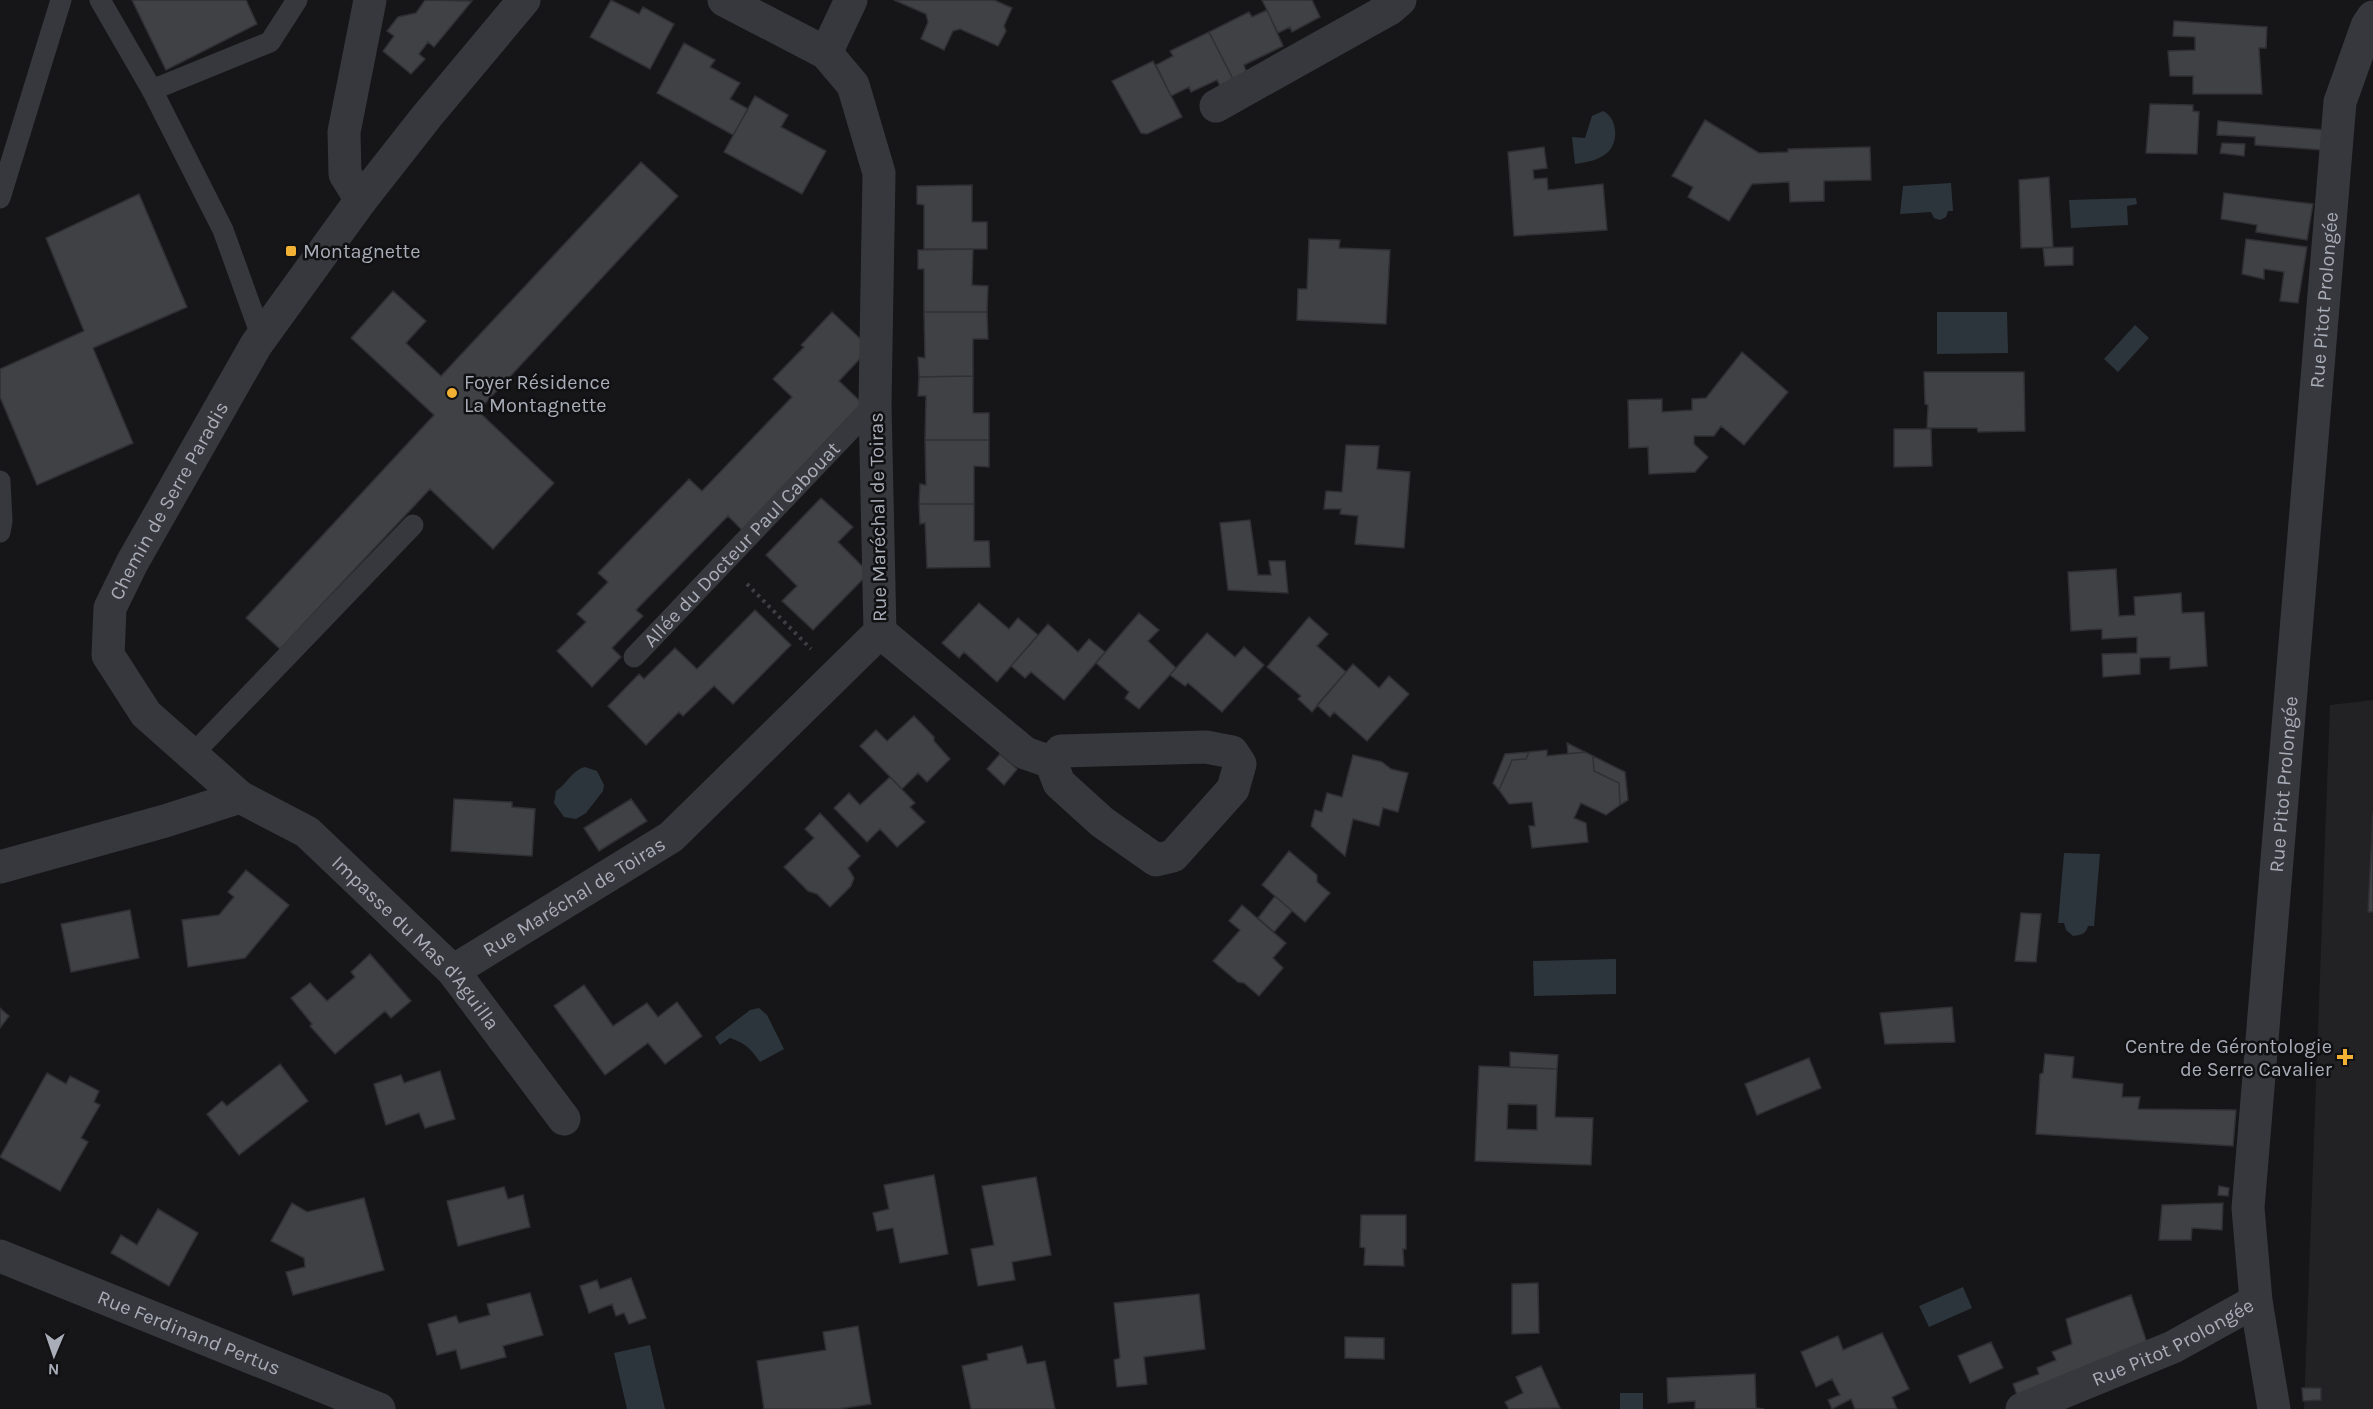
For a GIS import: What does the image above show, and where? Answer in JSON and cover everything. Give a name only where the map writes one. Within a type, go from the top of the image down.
[{"type":"street","points":[[361,200],[345,174],[344,132],[370,0]]},
{"type":"street","name":"Chemin de Serre Paradis","points":[[240,797],[146,714],[108,656],[110,608],[132,562],[262,338],[361,200],[427,116],[524,0]]},
{"type":"street","name":"Rue Maréchal de Toiras","points":[[453,971],[670,837],[880,632],[875,404],[879,173],[853,85],[826,54],[724,0]]},
{"type":"street","points":[[826,54],[851,0]]},
{"type":"street","points":[[1216,106],[1391,8],[1400,0]]},
{"type":"street","name":"Rue Pitot Prolongée","points":[[2022,1409],[2173,1347],[2256,1301],[2248,1208],[2340,102],[2367,26],[2373,17]]},
{"type":"street","points":[[880,632],[1025,753],[1051,762]]},
{"type":"street","points":[[1206,747],[1232,752],[1240,764],[1233,789],[1173,856],[1156,860],[1102,822],[1059,783],[1051,762],[1061,751],[1206,747]]},
{"type":"street","points":[[0,867],[165,821],[240,797]]},
{"type":"street","name":"Impasse du Mas d'Aguilla","points":[[240,797],[307,832],[453,971],[564,1119]]},
{"type":"street","name":"Rue Ferdinand Pertus","points":[[0,1256],[379,1409]]},
{"type":"street","points":[[2256,1301],[2274,1409]]},
{"type":"lane","points":[[0,198],[61,0]]},
{"type":"lane","points":[[100,0],[152,90],[224,230],[262,338]]},
{"type":"lane","points":[[152,90],[270,42],[297,0]]},
{"type":"lane","name":"Allée du Docteur Paul Cabouat","points":[[634,657],[875,404]]},
{"type":"lane","points":[[0,481],[2,521],[0,532]]},
{"type":"lane","points":[[192,755],[413,525]]},
{"type":"path","points":[[726,563],[837,676]]},
{"type":"shaded area","points":[[1603,111],[1612,119],[1614,125],[1615,137],[1611,149],[1596,159],[1575,164],[1572,137],[1585,138],[1592,116]]},
{"type":"shaded area","points":[[1951,183],[1953,211],[1948,211],[1946,217],[1940,220],[1934,218],[1931,212],[1900,214],[1903,186]]},
{"type":"shaded area","points":[[2136,198],[2137,204],[2127,206],[2128,225],[2071,228],[2069,200]]},
{"type":"shaded area","points":[[1937,312],[2007,312],[2008,353],[1937,354]]},
{"type":"shaded area","points":[[2135,325],[2149,338],[2118,372],[2104,359]]},
{"type":"shaded area","name":"Centre de Gérontologie de Serre Cavalier","points":[[2373,700],[2373,1409],[2304,1409],[2330,705]]},
{"type":"shaded area","points":[[585,767],[597,771],[604,785],[603,791],[586,813],[576,819],[564,817],[554,803],[556,791],[576,771]]},
{"type":"shaded area","points":[[2064,853],[2100,854],[2094,926],[2088,926],[2083,934],[2073,936],[2066,930],[2064,923],[2058,923]]},
{"type":"shaded area","points":[[1616,959],[1616,994],[1534,996],[1533,961]]},
{"type":"shaded area","points":[[759,1008],[767,1015],[784,1049],[760,1062],[744,1044],[730,1038],[720,1045],[715,1037],[750,1010]]},
{"type":"shaded area","points":[[1963,1287],[1972,1308],[1929,1327],[1919,1306]]},
{"type":"shaded area","points":[[650,1345],[665,1409],[627,1409],[614,1353]]},
{"type":"shaded area","points":[[1620,1393],[1643,1393],[1643,1409],[1620,1409]]},
{"type":"building","points":[[132,0],[246,0],[257,24],[166,70]]},
{"type":"building","points":[[425,0],[472,1],[434,47],[428,42],[419,54],[425,59],[411,74],[383,51],[394,36],[387,31],[398,17],[416,13]]},
{"type":"building","points":[[611,0],[639,14],[643,7],[674,24],[650,69],[590,37]]},
{"type":"building","points":[[894,0],[994,0],[1012,8],[1004,26],[1006,31],[998,46],[960,29],[953,31],[944,50],[921,39],[928,22],[926,14]]},
{"type":"building","points":[[1262,0],[1312,0],[1320,17],[1292,32],[1290,27],[1278,33]]},
{"type":"building","points":[[1267,10],[1283,46],[1244,65],[1247,74],[1233,79],[1209,32],[1249,12],[1252,17]]},
{"type":"building","points":[[2174,21],[2267,27],[2266,48],[2259,48],[2262,94],[2193,94],[2193,76],[2170,76],[2168,51],[2195,50],[2195,37],[2173,36]]},
{"type":"building","points":[[1209,32],[1233,79],[1220,86],[1217,80],[1191,92],[1189,87],[1171,96],[1156,65],[1173,56],[1170,51]]},
{"type":"building","points":[[684,43],[715,60],[710,67],[740,83],[730,99],[748,109],[733,135],[657,93]]},
{"type":"building","points":[[1153,61],[1182,117],[1147,134],[1141,133],[1112,81]]},
{"type":"building","points":[[755,96],[788,115],[781,127],[826,151],[802,194],[724,152]]},
{"type":"building","points":[[2150,104],[2193,105],[2193,111],[2199,112],[2197,154],[2146,153]]},
{"type":"building","points":[[1705,120],[1759,153],[1788,152],[1788,149],[1870,147],[1871,180],[1824,181],[1824,201],[1790,202],[1789,182],[1752,184],[1729,221],[1688,197],[1693,187],[1672,176]]},
{"type":"building","points":[[2218,121],[2325,130],[2322,150],[2255,145],[2255,137],[2217,135]]},
{"type":"building","points":[[2222,143],[2245,144],[2244,156],[2220,153]]},
{"type":"building","points":[[1544,147],[1547,168],[1533,170],[1534,179],[1547,178],[1548,190],[1603,184],[1607,230],[1514,236],[1508,152]]},
{"type":"building","name":"Foyer Résidence La Montagnette","points":[[641,162],[678,196],[478,411],[554,483],[493,549],[430,489],[280,649],[246,618],[434,415],[351,338],[393,291],[426,321],[406,343],[441,376]]},
{"type":"building","points":[[2049,177],[2053,247],[2021,248],[2019,180]]},
{"type":"building","points":[[972,185],[972,222],[987,222],[987,249],[924,249],[924,205],[917,204],[917,186]]},
{"type":"building","points":[[2224,193],[2313,204],[2307,240],[2256,232],[2257,225],[2221,219]]},
{"type":"building","points":[[139,194],[187,307],[93,348],[133,443],[37,485],[0,397],[0,369],[84,331],[46,238]]},
{"type":"building","points":[[1309,239],[1340,240],[1339,248],[1390,250],[1386,324],[1297,320],[1298,289],[1307,289]]},
{"type":"building","points":[[2246,239],[2307,247],[2298,303],[2280,301],[2284,272],[2264,269],[2264,279],[2242,274]]},
{"type":"building","points":[[2073,247],[2073,265],[2045,266],[2043,248]]},
{"type":"building","points":[[973,249],[972,285],[988,286],[987,312],[924,312],[924,269],[918,269],[918,250]]},
{"type":"building","points":[[832,312],[870,348],[839,381],[862,403],[742,530],[728,516],[636,610],[643,616],[612,648],[621,657],[592,687],[557,651],[586,622],[577,614],[608,582],[598,573],[689,479],[702,491],[792,397],[773,379],[804,347],[801,345]]},
{"type":"building","points":[[924,312],[987,312],[988,339],[973,339],[973,376],[919,377],[918,357],[925,358]]},
{"type":"building","points":[[1742,352],[1788,392],[1744,445],[1721,426],[1714,436],[1694,436],[1694,444],[1708,457],[1695,472],[1649,474],[1648,447],[1629,448],[1628,400],[1662,399],[1662,412],[1692,410],[1692,399],[1706,398]]},
{"type":"building","points":[[1924,372],[2024,372],[2025,431],[1978,432],[1977,428],[1927,428],[1928,405],[1925,404]]},
{"type":"building","points":[[973,376],[973,413],[989,413],[989,440],[925,440],[926,396],[918,396],[919,377]]},
{"type":"building","points":[[1894,429],[1931,429],[1932,466],[1894,467]]},
{"type":"building","points":[[925,440],[989,440],[989,467],[974,466],[974,504],[919,504],[920,484],[926,485]]},
{"type":"building","points":[[1346,445],[1379,446],[1377,469],[1410,472],[1404,548],[1355,544],[1358,516],[1340,514],[1341,509],[1324,509],[1326,491],[1342,492]]},
{"type":"building","points":[[821,498],[853,527],[838,542],[869,573],[813,630],[782,601],[797,586],[766,555]]},
{"type":"building","points":[[919,504],[974,504],[974,541],[989,541],[990,567],[927,568],[925,523],[920,524]]},
{"type":"building","points":[[1250,520],[1258,575],[1271,575],[1269,561],[1285,561],[1288,593],[1228,590],[1220,523]]},
{"type":"building","points":[[2116,569],[2119,616],[2135,615],[2134,597],[2181,593],[2182,613],[2204,612],[2207,666],[2170,669],[2170,657],[2140,658],[2140,674],[2103,677],[2102,654],[2137,653],[2137,637],[2102,639],[2102,629],[2071,631],[2068,572]]},
{"type":"building","points":[[979,603],[1009,629],[1018,618],[1038,635],[997,682],[964,652],[959,658],[942,643]]},
{"type":"building","points":[[755,610],[791,645],[733,704],[714,686],[683,716],[679,712],[646,745],[608,706],[639,674],[644,679],[675,648],[697,669]]},
{"type":"building","points":[[1139,613],[1159,630],[1148,641],[1176,668],[1139,709],[1125,698],[1129,692],[1096,663]]},
{"type":"building","points":[[1309,617],[1328,634],[1317,646],[1346,672],[1312,712],[1298,699],[1301,696],[1267,667]]},
{"type":"building","points":[[1048,624],[1078,652],[1089,639],[1105,652],[1064,700],[1031,672],[1025,678],[1011,666]]},
{"type":"building","points":[[1207,633],[1235,657],[1244,647],[1264,665],[1222,712],[1188,683],[1185,686],[1170,675]]},
{"type":"building","points":[[1353,664],[1379,688],[1389,676],[1409,694],[1367,741],[1334,712],[1330,717],[1317,705]]},
{"type":"building","points":[[914,716],[934,737],[934,741],[950,759],[927,782],[918,773],[902,789],[860,746],[876,730],[887,741]]},
{"type":"building","points":[[1567,743],[1585,752],[1568,754]]},
{"type":"building","points":[[1547,750],[1547,756],[1585,752],[1593,756],[1594,771],[1619,783],[1620,805],[1606,815],[1581,803],[1574,818],[1586,823],[1588,842],[1532,848],[1529,826],[1535,826],[1532,802],[1509,804],[1499,790],[1512,760],[1526,759],[1529,752]]},
{"type":"building","points":[[1529,752],[1526,759],[1512,760],[1499,790],[1493,783],[1505,754]]},
{"type":"building","points":[[1000,754],[1017,769],[1004,785],[987,769]]},
{"type":"building","points":[[1353,755],[1382,762],[1391,769],[1408,773],[1398,812],[1383,808],[1379,826],[1353,819],[1345,856],[1311,826],[1315,810],[1322,812],[1327,793],[1342,797]]},
{"type":"building","points":[[1593,756],[1625,772],[1628,800],[1620,805],[1619,783],[1594,771]]},
{"type":"building","points":[[890,777],[915,803],[910,807],[925,822],[897,847],[880,829],[867,842],[834,808],[849,793],[860,805]]},
{"type":"building","points":[[454,799],[512,802],[512,807],[535,809],[532,856],[451,851]]},
{"type":"building","points":[[631,799],[647,821],[599,851],[584,828]]},
{"type":"building","points":[[820,813],[860,856],[848,868],[854,878],[851,886],[830,907],[817,894],[808,891],[784,867],[814,838],[805,829]]},
{"type":"building","points":[[2373,813],[2373,912],[2368,912]]},
{"type":"building","points":[[1289,851],[1317,875],[1317,882],[1330,893],[1305,922],[1262,885]]},
{"type":"building","points":[[246,870],[289,905],[245,958],[188,967],[182,920],[219,915],[234,897],[228,892]]},
{"type":"building","points":[[1275,896],[1292,911],[1274,932],[1258,918]]},
{"type":"building","points":[[1242,905],[1286,943],[1273,958],[1283,968],[1259,996],[1213,961],[1240,930],[1229,921]]},
{"type":"building","points":[[130,910],[139,958],[71,972],[61,924]]},
{"type":"building","points":[[2021,913],[2041,914],[2036,962],[2015,961]]},
{"type":"building","points":[[370,954],[411,1001],[391,1018],[385,1011],[335,1054],[310,1026],[312,1024],[291,998],[310,983],[327,1001],[355,977],[351,972]]},
{"type":"building","points":[[584,985],[613,1026],[647,1003],[658,1017],[677,1002],[702,1036],[665,1064],[648,1043],[605,1075],[554,1006]]},
{"type":"building","points":[[1952,1007],[1955,1042],[1885,1044],[1880,1013]]},
{"type":"building","points":[[0,1008],[9,1016],[0,1028]]},
{"type":"building","points":[[1510,1052],[1558,1055],[1557,1069],[1510,1067]]},
{"type":"building","points":[[2045,1054],[2074,1057],[2072,1078],[2123,1084],[2122,1097],[2140,1097],[2138,1109],[2236,1110],[2233,1146],[2036,1134],[2040,1074],[2043,1073]]},
{"type":"building","points":[[1809,1058],[1821,1088],[1757,1115],[1745,1084]]},
{"type":"building","points":[[280,1064],[308,1101],[239,1155],[207,1114],[222,1101],[227,1106]]},
{"type":"building","points":[[1479,1066],[1557,1069],[1555,1117],[1593,1118],[1591,1165],[1475,1161]],"holes":[[[1508,1104],[1537,1105],[1537,1130],[1507,1129]]]},
{"type":"building","points":[[440,1071],[455,1119],[425,1128],[419,1113],[386,1125],[374,1084],[401,1075],[404,1083]]},
{"type":"building","points":[[47,1073],[66,1084],[70,1076],[99,1091],[94,1102],[100,1105],[81,1138],[88,1142],[60,1191],[0,1157]]},
{"type":"building","points":[[934,1175],[948,1254],[900,1263],[893,1228],[877,1231],[873,1213],[889,1209],[884,1185]]},
{"type":"building","points":[[1036,1177],[1051,1255],[1012,1262],[1015,1280],[978,1286],[971,1249],[994,1245],[982,1186]]},
{"type":"building","points":[[2219,1186],[2229,1188],[2228,1196],[2218,1195]]},
{"type":"building","points":[[504,1187],[508,1199],[523,1195],[530,1227],[458,1246],[447,1201]]},
{"type":"building","points":[[364,1198],[384,1270],[293,1295],[286,1272],[305,1267],[304,1258],[271,1241],[292,1203],[307,1212]]},
{"type":"building","points":[[2223,1203],[2222,1230],[2192,1228],[2191,1240],[2159,1240],[2162,1205]]},
{"type":"building","points":[[158,1209],[198,1233],[169,1286],[111,1253],[121,1235],[137,1245]]},
{"type":"building","points":[[1361,1215],[1406,1215],[1404,1266],[1364,1265],[1365,1248],[1360,1247]]},
{"type":"building","points":[[631,1278],[646,1318],[629,1324],[624,1313],[616,1316],[612,1304],[589,1313],[580,1286],[597,1280],[600,1289]]},
{"type":"building","points":[[1538,1283],[1539,1333],[1512,1334],[1512,1284]]},
{"type":"building","points":[[530,1293],[543,1335],[503,1346],[506,1357],[461,1369],[456,1350],[437,1355],[428,1324],[456,1316],[459,1323],[490,1315],[487,1304]]},
{"type":"building","points":[[1199,1294],[1205,1349],[1144,1357],[1147,1384],[1117,1387],[1114,1360],[1120,1358],[1114,1303]]},
{"type":"building","points":[[2131,1295],[2149,1349],[2019,1400],[2013,1384],[2039,1374],[2037,1368],[2056,1360],[2052,1352],[2072,1344],[2066,1319]]},
{"type":"building","points":[[858,1326],[871,1404],[838,1409],[764,1409],[757,1361],[826,1350],[823,1332]]},
{"type":"building","points":[[1882,1333],[1909,1389],[1892,1397],[1897,1409],[1855,1409],[1851,1399],[1832,1409],[1828,1400],[1840,1395],[1832,1379],[1816,1387],[1801,1352],[1838,1336],[1843,1350]]},
{"type":"building","points":[[1345,1337],[1384,1338],[1384,1359],[1345,1358]]},
{"type":"building","points":[[1991,1342],[2003,1368],[1970,1383],[1958,1356]]},
{"type":"building","points":[[1022,1346],[1027,1364],[1045,1361],[1055,1409],[971,1409],[962,1366],[988,1360],[987,1354]]},
{"type":"building","points":[[1541,1366],[1560,1408],[1509,1409],[1505,1402],[1523,1393],[1516,1377]]},
{"type":"building","points":[[1755,1374],[1756,1408],[1764,1409],[1695,1409],[1695,1401],[1668,1403],[1667,1378]]},
{"type":"building","points":[[2302,1388],[2321,1388],[2321,1400],[2303,1401]]},
{"type":"place","name":"Montagnette","points":[[291,251]]},
{"type":"place","name":"Foyer Résidence La Montagnette","points":[[452,393]]},
{"type":"place","name":"Centre de Gérontologie de Serre Cavalier","points":[[2345,1057]]}]
